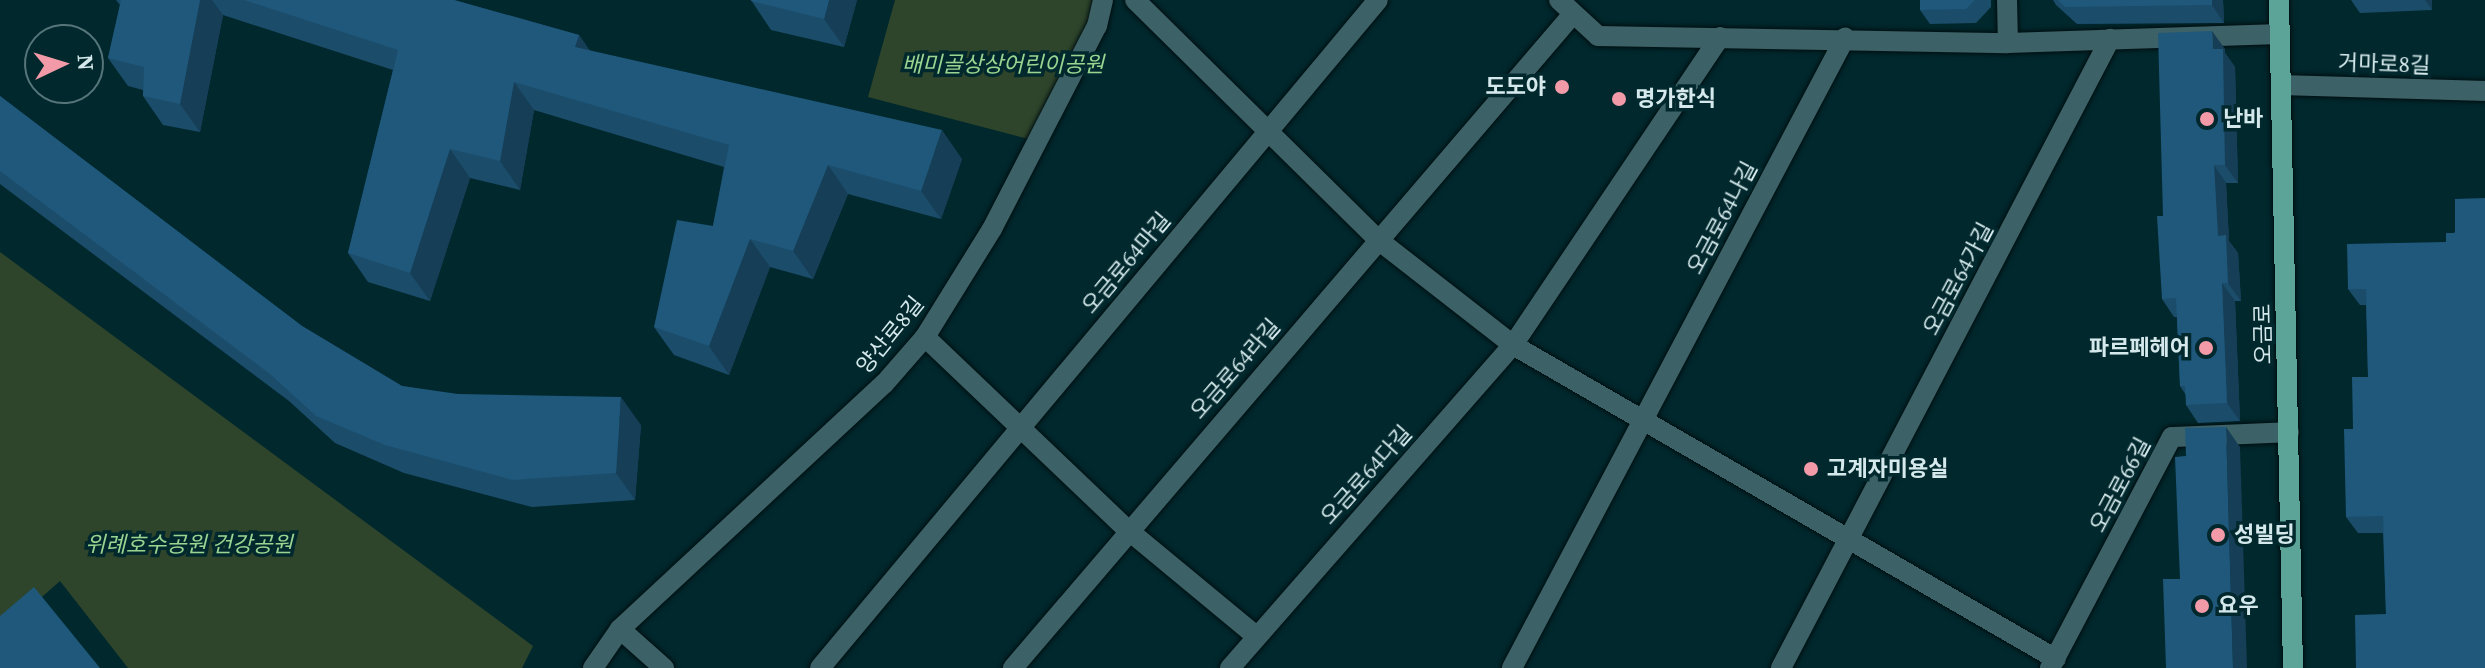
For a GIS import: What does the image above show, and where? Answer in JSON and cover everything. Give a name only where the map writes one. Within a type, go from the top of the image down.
[{"type":"main road","name":"오금로","points":[[2279,0],[2293,668]]},
{"type":"street","name":"양산로8길","points":[[593,668],[620,629],[884,384],[925,337],[992,229],[1097,26],[1103,0]]},
{"type":"street","points":[[1135,0],[1377,239],[1513,345],[1848,541]]},
{"type":"street","name":"오금로64마길","points":[[820,668],[1378,0]]},
{"type":"street","points":[[2007,0],[2008,43]]},
{"type":"street","points":[[1566,7],[1598,36],[2008,43],[2280,34]]},
{"type":"street","name":"오금로64라길","points":[[1013,668],[1377,239],[1566,7]]},
{"type":"street","name":"오금로64다길","points":[[1230,668],[1513,345],[1720,37]]},
{"type":"street","name":"오금로64나길","points":[[1512,668],[1640,420],[1845,38]]},
{"type":"street","name":"오금로64가길","points":[[1781,668],[2110,39]]},
{"type":"street","name":"거마로8길","points":[[2282,85],[2485,91]]},
{"type":"street","points":[[925,337],[1128,530],[1256,636]]},
{"type":"street","name":"오금로66길","points":[[1848,541],[2053,663],[2172,437],[2289,432]]},
{"type":"street","points":[[620,629],[664,668]]},
{"type":"green space","name":"배미골상상어린이공원","points":[[895,0],[1104,0],[1036,141],[868,97]]},
{"type":"green space","name":"위례호수공원 건강공원","points":[[0,252],[533,646],[522,668],[128,668],[60,581],[0,634]]},
{"type":"building","points":[[121,0],[200,0],[180,104],[143,96],[144,67],[108,58]]},
{"type":"building","points":[[244,0],[454,0],[579,35],[575,47],[942,130],[921,191],[828,165],[793,251],[750,239],[709,346],[654,327],[677,220],[713,226],[729,145],[514,82],[500,161],[450,149],[410,273],[348,253],[398,50]]},
{"type":"building","points":[[751,0],[829,0],[824,19]]},
{"type":"building","points":[[1920,0],[1975,0],[1966,9],[1920,10]]},
{"type":"building","points":[[2058,0],[2212,0],[2212,5],[2065,7]]},
{"type":"building","points":[[2212,31],[2213,49],[2223,49],[2225,165],[2214,165],[2218,236],[2226,235],[2228,283],[2222,283],[2227,403],[2186,405],[2185,386],[2180,386],[2176,298],[2162,299],[2157,216],[2163,216],[2158,33]]},
{"type":"building","points":[[0,96],[302,326],[402,386],[458,394],[621,397],[616,473],[513,480],[385,445],[316,416],[270,374],[0,171]]},
{"type":"building","points":[[2485,198],[2485,668],[2356,668],[2355,615],[2386,614],[2383,516],[2346,517],[2344,429],[2353,429],[2352,377],[2368,377],[2366,289],[2348,289],[2347,244],[2446,242],[2446,233],[2455,233],[2455,199]]},
{"type":"building","points":[[2226,427],[2233,668],[2166,668],[2163,579],[2180,579],[2175,457],[2186,456],[2185,428]]},
{"type":"building","points":[[34,587],[100,668],[0,668],[0,616]]},
{"type":"place","name":"도도야","points":[[1562,87]]},
{"type":"place","name":"명가한식","points":[[1619,99]]},
{"type":"place","name":"난바","points":[[2207,119]]},
{"type":"place","name":"파르페헤어","points":[[2206,348]]},
{"type":"place","name":"고계자미용실","points":[[1811,469]]},
{"type":"place","name":"성빌딩","points":[[2218,535]]},
{"type":"place","name":"요우","points":[[2202,606]]}]
